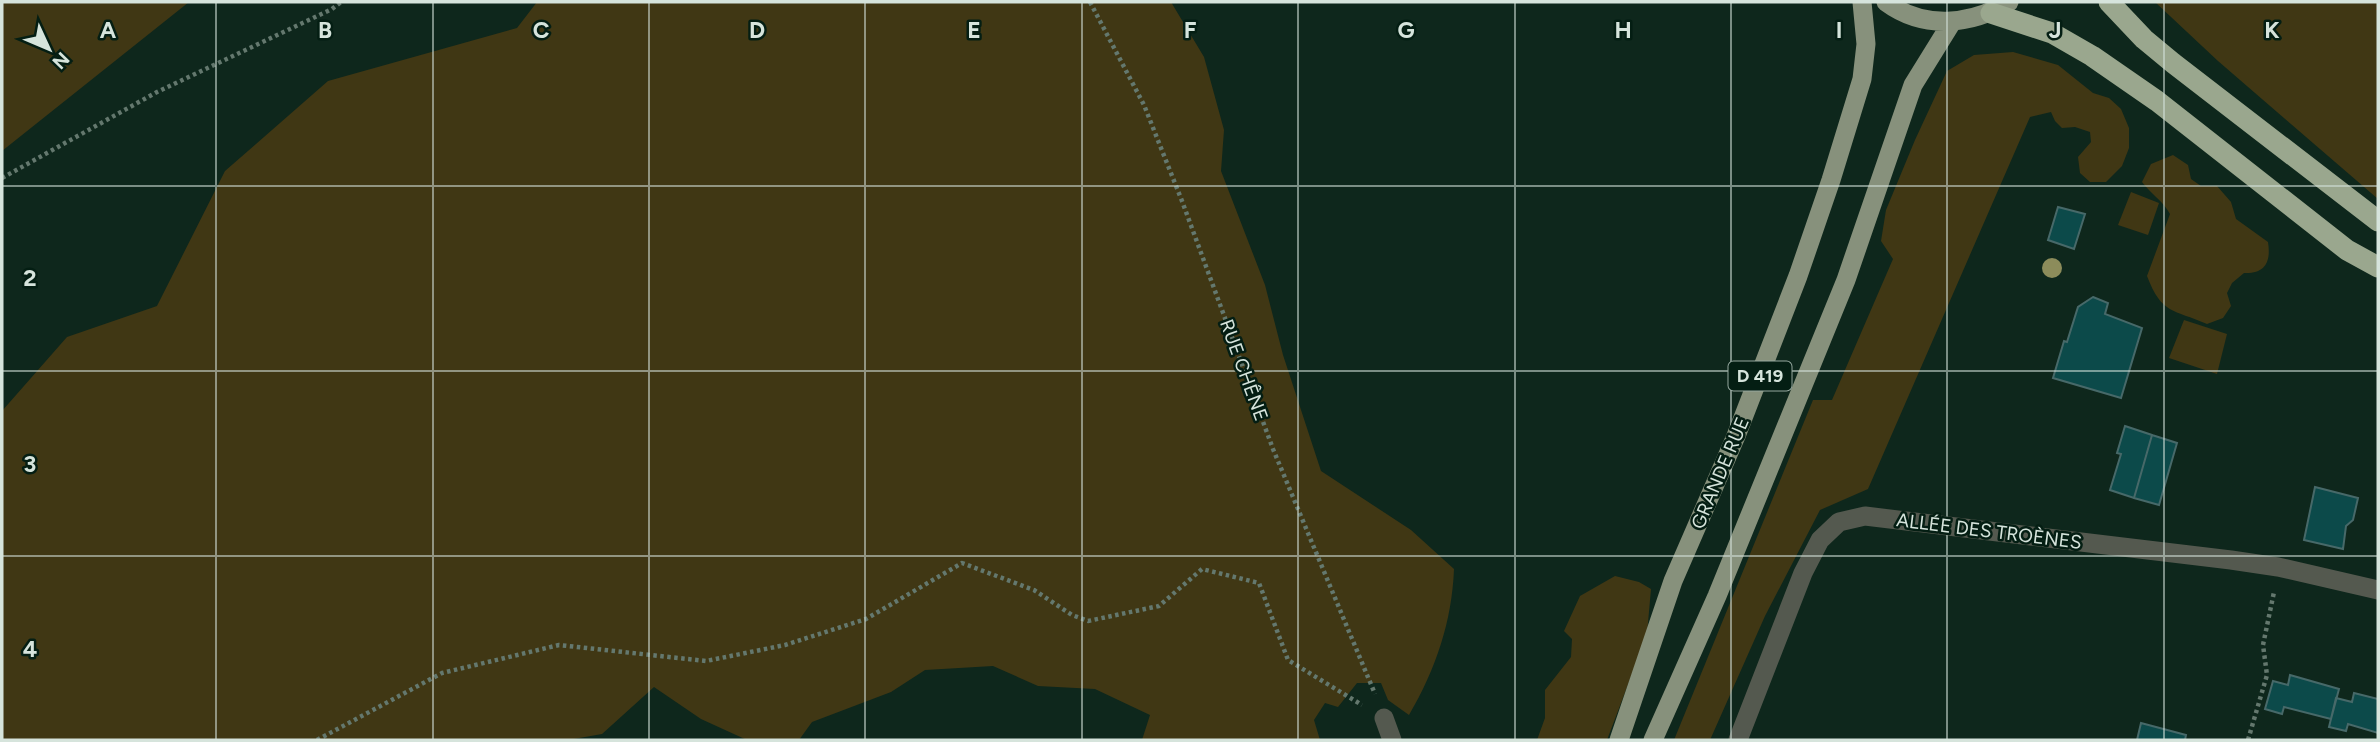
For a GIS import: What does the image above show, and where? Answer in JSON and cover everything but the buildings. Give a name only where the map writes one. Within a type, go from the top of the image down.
[{"type":"highway","points":[[2109,2],[2144,39],[2173,63],[2378,220]]},
{"type":"highway","points":[[2000,7],[2092,56],[2157,101],[2347,250],[2378,267]]},
{"type":"main road","name":"GRANDE RUE","points":[[1619,740],[1673,581],[1768,356],[1830,180],[1862,79],[1866,44],[1862,2]]},
{"type":"main road","points":[[1886,2],[1909,15],[1952,22],[1972,19],[2000,7]]},
{"type":"main road","name":"D 419","points":[[1653,740],[1717,596],[1846,280],[1913,85],[1952,22]]},
{"type":"street","name":"ALLÉE DES TROÈNES","points":[[1738,740],[1803,573],[1820,540],[1839,522],[1865,516],[2278,567],[2378,590]]},
{"type":"street","points":[[1384,718],[1392,740]]},
{"type":"path","points":[[2,178],[157,93],[332,9],[341,2]]},
{"type":"path","name":"RUE CHÊNE","points":[[1090,2],[1144,105],[1273,449],[1357,646],[1384,718]]},
{"type":"path","points":[[317,740],[442,673],[559,645],[706,661],[785,645],[866,619],[962,563],[1034,590],[1072,615],[1088,621],[1159,606],[1202,569],[1259,583],[1288,660],[1384,718]]},
{"type":"path","points":[[2248,740],[2267,675],[2263,646],[2278,567]]},
{"type":"shaded area","points":[[2,2],[189,2],[2,151]]},
{"type":"shaded area","points":[[537,2],[1171,2],[1204,57],[1224,130],[1221,171],[1265,285],[1283,355],[1321,471],[1411,530],[1454,569],[1450,607],[1441,644],[1409,715],[1388,700],[1381,683],[1357,683],[1338,707],[1325,703],[1314,720],[1320,740],[1142,740],[1150,715],[1095,689],[1038,686],[993,666],[925,670],[891,692],[812,722],[799,740],[747,740],[701,719],[654,687],[602,734],[568,740],[2,740],[2,411],[67,337],[157,306],[225,171],[328,81],[517,28]]},
{"type":"shaded area","points":[[2155,2],[2378,2],[2378,199],[2218,61]]},
{"type":"shaded area","points":[[2013,52],[2058,65],[2093,93],[2109,98],[2121,109],[2129,128],[2129,148],[2122,166],[2106,182],[2090,182],[2080,173],[2078,157],[2091,142],[2090,132],[2075,127],[2062,128],[2051,112],[2030,117],[1868,489],[1820,510],[1765,616],[1710,740],[1674,740],[1813,400],[1832,400],[1893,259],[1881,241],[1886,210],[1947,71],[1974,55]]},
{"type":"shaded area","points":[[2173,155],[2188,165],[2191,179],[2201,186],[2217,186],[2231,202],[2236,219],[2268,242],[2269,255],[2265,265],[2257,271],[2244,273],[2232,283],[2227,293],[2231,306],[2223,318],[2207,324],[2170,309],[2158,298],[2147,276],[2170,214],[2142,182],[2151,164]]},
{"type":"shaded area","points":[[2131,192],[2159,203],[2148,235],[2118,225]]},
{"type":"shaded area","points":[[2184,320],[2227,334],[2217,374],[2169,358]]},
{"type":"shaded area","points":[[1615,576],[1639,582],[1651,589],[1647,634],[1607,740],[1537,740],[1545,718],[1545,690],[1571,657],[1572,639],[1564,631],[1580,596]]}]
